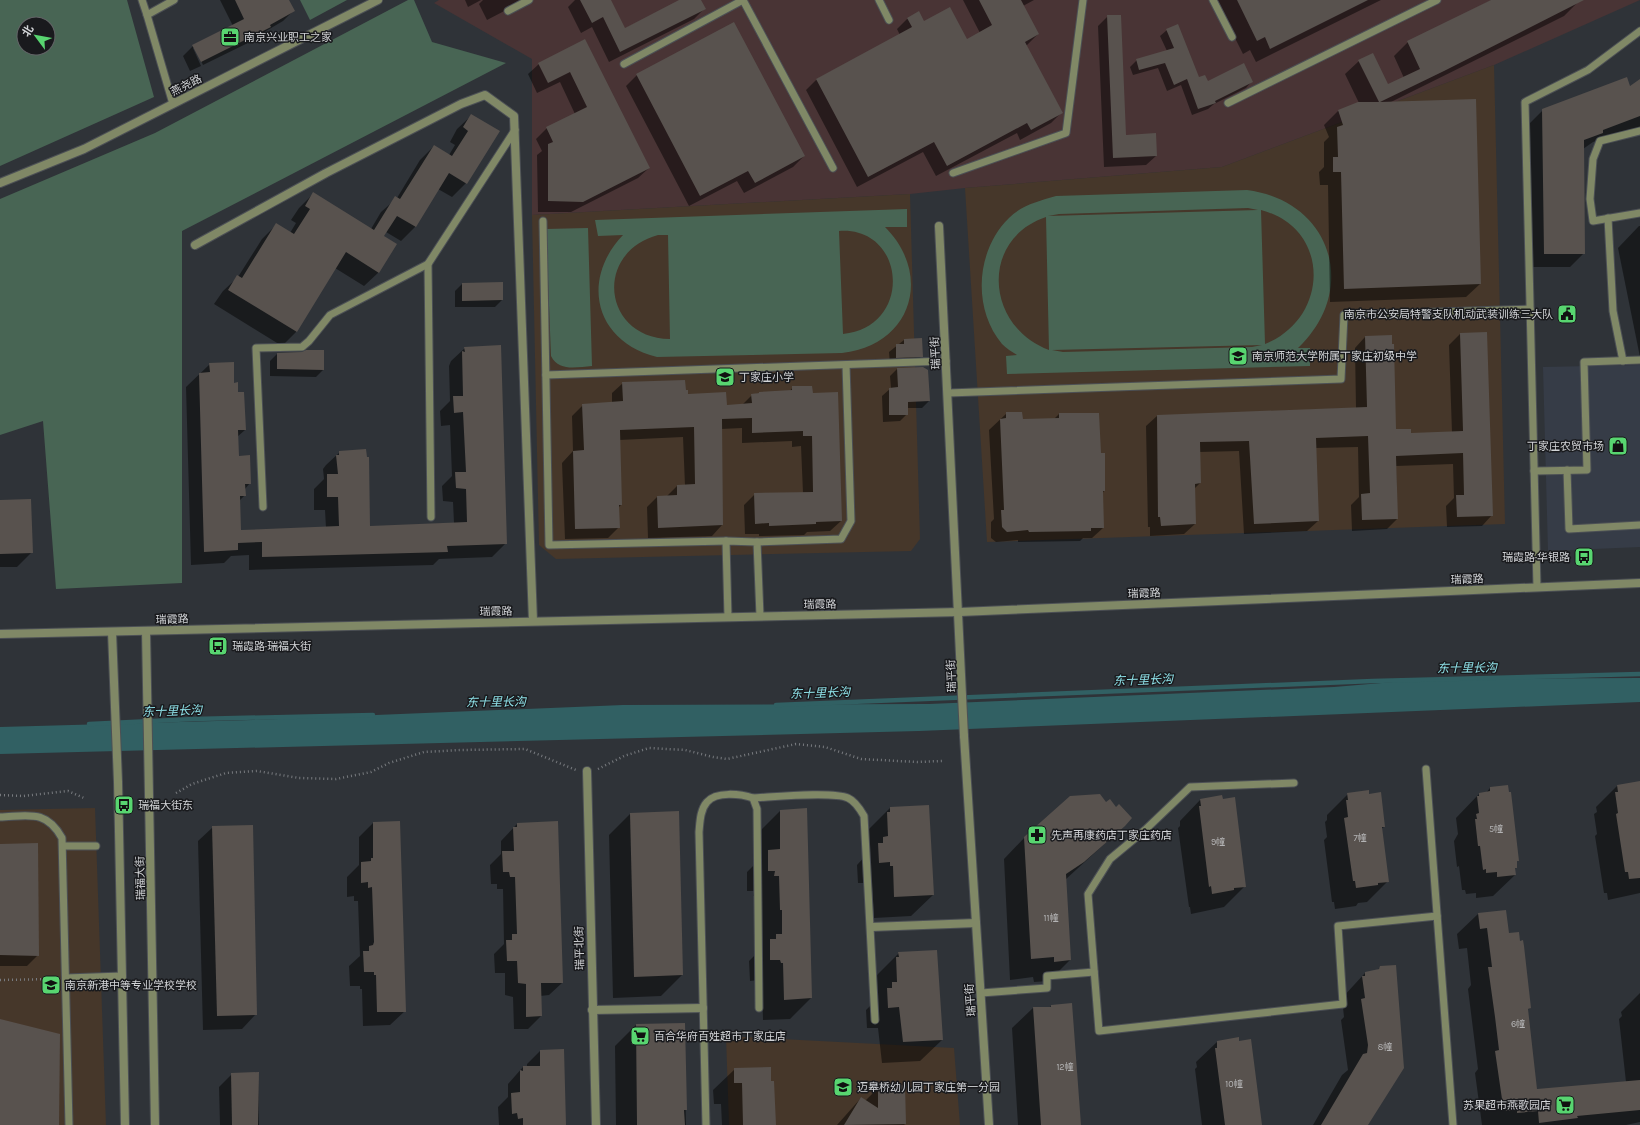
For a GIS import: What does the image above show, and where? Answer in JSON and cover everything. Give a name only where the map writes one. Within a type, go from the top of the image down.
[{"type":"street","name":"燕尧路","points":[[0,183],[84,149],[378,0]]},
{"type":"street","points":[[195,245],[326,173],[461,104],[485,95],[514,116],[533,621]]},
{"type":"street","name":"瑞平街","points":[[939,226],[960,612],[964,736],[989,1125]]},
{"type":"street","name":"瑞霞路","points":[[0,634],[960,612],[1640,583]]},
{"type":"street","name":"瑞福大街","points":[[146,631],[155,1125]]},
{"type":"street","name":"瑞福大街","points":[[112,632],[118,782],[125,1125]]},
{"type":"street","name":"瑞平北街","points":[[587,771],[596,1125]]},
{"type":"street","points":[[871,927],[976,923]]},
{"type":"street","points":[[592,1010],[703,1008]]},
{"type":"lane","points":[[142,0],[173,104]]},
{"type":"lane","points":[[146,14],[174,0]]},
{"type":"lane","points":[[508,11],[530,0]]},
{"type":"lane","points":[[624,64],[743,0],[833,168]]},
{"type":"lane","points":[[878,0],[889,20]]},
{"type":"lane","points":[[953,173],[1066,132],[1083,0]]},
{"type":"lane","points":[[1213,0],[1232,37]]},
{"type":"lane","points":[[1228,103],[1437,0]]},
{"type":"lane","points":[[1537,588],[1525,102],[1588,70],[1640,31]]},
{"type":"lane","points":[[263,507],[256,348],[302,347],[310,341],[330,315],[428,264],[515,130]]},
{"type":"lane","points":[[1640,131],[1600,141],[1593,159],[1590,199],[1592,221],[1640,213]]},
{"type":"lane","points":[[1608,218],[1613,311],[1623,361]]},
{"type":"lane","points":[[543,221],[549,545],[726,541],[757,542],[841,539],[851,520],[846,365]]},
{"type":"lane","points":[[428,264],[431,517]]},
{"type":"lane","points":[[948,393],[1341,379],[1344,315],[1530,309]]},
{"type":"lane","points":[[1534,471],[1587,470],[1584,362],[1640,360]]},
{"type":"lane","points":[[546,375],[946,361]]},
{"type":"lane","points":[[1567,470],[1569,528],[1640,525]]},
{"type":"lane","points":[[726,541],[728,617]]},
{"type":"lane","points":[[757,542],[760,616]]},
{"type":"lane","points":[[1426,769],[1452,1125]]},
{"type":"lane","points":[[1294,782],[1190,787],[1145,830],[1110,859],[1088,894],[1100,1031],[1343,1004],[1338,926],[1437,916]]},
{"type":"lane","points":[[706,1125],[699,832],[702,812],[708,801],[716,797],[745,796],[753,798],[835,795],[849,798],[858,806],[864,816],[876,1020]]},
{"type":"lane","points":[[753,798],[757,809],[759,1008]]},
{"type":"lane","points":[[0,817],[35,816],[44,818],[55,825],[62,838],[69,1125]]},
{"type":"lane","points":[[62,846],[96,846]]},
{"type":"lane","points":[[981,993],[1047,988],[1047,976],[1094,972]]},
{"type":"lane","points":[[66,978],[122,976]]},
{"type":"path","points":[[176,793],[197,782],[226,773],[257,771],[299,778],[336,779],[371,772],[389,763],[424,752],[461,750],[525,749],[572,769],[587,771],[594,770],[624,756],[649,748],[685,750],[713,758],[726,759],[796,744],[825,747],[860,759],[917,762],[942,761]]},
{"type":"path","points":[[0,795],[23,796],[68,791],[84,798]]},
{"type":"path","points":[[0,980],[66,978]]},
{"type":"shaded area","points":[[439,0],[1640,0],[1494,65],[1222,167],[965,188],[910,194],[532,215],[532,59],[434,3]]},
{"type":"shaded area","name":"南京师范大学附属丁家庄初级中学","points":[[1494,65],[1505,524],[987,542],[965,188],[1222,167]]},
{"type":"shaded area","name":"丁家庄小学","points":[[910,194],[920,539],[911,551],[556,559],[539,545],[532,215]]},
{"type":"shaded area","points":[[1640,365],[1640,547],[1548,551],[1543,367]]},
{"type":"shaded area","name":"南京新港中等专业学校学校","points":[[95,808],[106,1125],[0,1125],[0,810]]},
{"type":"shaded area","name":"迈皋桥幼儿园丁家庄第一分园","points":[[726,1036],[954,1048],[960,1125],[729,1125]]},
{"type":"green space","points":[[0,0],[127,0],[154,97],[0,166]]},
{"type":"green space","points":[[300,0],[347,0],[310,20]]},
{"type":"green space","points":[[408,0],[414,0],[432,42],[506,63],[182,231],[182,583],[56,589],[43,421],[0,435],[0,199],[155,133]]},
{"type":"green space","points":[[1247,190],[1276,198],[1299,211],[1316,229],[1327,251],[1331,275],[1328,300],[1317,325],[1298,348],[1310,348],[1310,366],[1007,374],[1006,356],[1017,355],[1002,344],[992,330],[986,314],[982,297],[984,262],[998,231],[1009,218],[1025,207],[1056,196]],"holes":[[[1248,208],[1258,210],[1048,216],[1059,214]],[[1261,210],[1284,220],[1300,235],[1310,253],[1314,274],[1311,295],[1302,315],[1286,332],[1265,344]],[[1046,217],[1049,350],[1028,338],[1012,322],[1003,303],[999,283],[1001,262],[1010,244],[1025,228]],[[1262,345],[1252,347],[1063,352],[1052,350]]]},
{"type":"green space","points":[[907,209],[907,227],[885,227],[900,246],[908,266],[911,286],[908,305],[899,322],[885,337],[866,347],[842,353],[657,357],[636,349],[619,338],[608,324],[601,307],[599,289],[601,271],[610,253],[623,235],[598,236],[595,220]],"holes":[[[839,231],[861,234],[878,244],[888,260],[893,278],[891,297],[882,314],[866,327],[843,334]],[[658,235],[668,235],[670,339],[648,335],[631,325],[620,310],[614,293],[616,276],[623,259],[637,245]]]},
{"type":"green space","points":[[588,228],[592,366],[569,367],[554,361],[551,356],[546,229]]},
{"type":"water","points":[[1640,678],[1640,702],[919,731],[0,754],[0,727],[252,720],[623,705],[929,704],[1334,687],[1429,679]]},
{"type":"building","points":[[235,0],[289,0],[295,11],[270,25],[271,27],[201,62],[192,45],[244,19]]},
{"type":"building","points":[[580,0],[611,0],[625,28],[679,0],[701,0],[706,9],[620,52],[603,17],[592,23]]},
{"type":"building","points":[[979,0],[1021,0],[1039,34],[1025,42],[1063,113],[1031,130],[1027,123],[947,166],[934,142],[868,177],[816,79],[912,27],[907,18],[919,11],[924,21],[950,7],[967,39],[992,25]]},
{"type":"building","points":[[1237,0],[1368,0],[1270,49],[1265,37],[1257,41]]},
{"type":"building","points":[[1491,0],[1584,0],[1380,102],[1476,99],[1481,284],[1344,289],[1341,172],[1333,172],[1333,157],[1338,157],[1337,127],[1343,125],[1338,110],[1358,102],[1379,102],[1358,60],[1373,53],[1388,84],[1420,69],[1407,41]]},
{"type":"building","points":[[1107,15],[1121,15],[1126,135],[1156,133],[1157,156],[1113,158]]},
{"type":"building","points":[[734,22],[805,156],[755,183],[748,171],[700,196],[636,74]]},
{"type":"building","points":[[1178,24],[1199,77],[1205,75],[1208,81],[1244,63],[1253,82],[1215,101],[1216,103],[1198,109],[1187,79],[1174,85],[1165,63],[1139,70],[1136,59],[1174,48],[1166,29]]},
{"type":"building","points":[[585,39],[650,168],[583,202],[548,201],[548,144],[553,142],[546,127],[587,107],[570,72],[548,83],[538,63]]},
{"type":"building","points":[[1627,77],[1630,86],[1640,79],[1640,116],[1603,130],[1603,133],[1584,140],[1585,254],[1544,254],[1542,109]]},
{"type":"building","points":[[471,114],[500,131],[467,184],[449,173],[416,227],[397,216],[384,236],[397,244],[379,273],[346,252],[297,332],[228,290],[237,275],[242,278],[276,223],[294,234],[310,209],[305,206],[313,192],[374,230],[395,196],[400,199],[434,145],[452,156],[468,131],[463,127]]},
{"type":"building","points":[[503,282],[503,300],[462,301],[462,283]]},
{"type":"building","points":[[1487,332],[1493,516],[1457,517],[1456,495],[1464,495],[1463,453],[1396,456],[1398,519],[1362,520],[1361,494],[1370,493],[1368,436],[1316,438],[1319,521],[1254,524],[1249,441],[1200,442],[1201,483],[1195,484],[1196,524],[1161,526],[1160,517],[1158,517],[1157,415],[1367,407],[1365,336],[1392,335],[1392,344],[1394,344],[1396,429],[1411,429],[1411,433],[1463,431],[1460,333]]},
{"type":"building","points":[[922,338],[923,357],[896,358],[896,344],[904,344],[904,339]]},
{"type":"building","points":[[501,345],[507,544],[447,546],[448,552],[262,557],[262,542],[238,543],[238,550],[204,552],[199,373],[210,372],[209,363],[234,362],[234,383],[238,382],[238,392],[244,392],[246,430],[238,430],[239,456],[250,455],[251,484],[245,484],[246,496],[240,496],[241,530],[339,526],[338,497],[327,497],[327,474],[338,474],[336,455],[339,455],[339,451],[366,449],[367,457],[369,457],[370,526],[467,522],[466,489],[456,488],[455,472],[466,472],[463,412],[454,413],[453,396],[463,396],[462,351],[465,352],[464,347]]},
{"type":"building","points":[[306,350],[324,350],[324,370],[277,369],[277,353],[302,352]]},
{"type":"building","points":[[923,367],[928,370],[930,401],[908,402],[908,415],[889,415],[889,388],[898,387],[897,368]]},
{"type":"building","points":[[685,380],[688,394],[726,392],[727,405],[752,403],[751,394],[759,392],[792,390],[792,386],[812,386],[813,393],[838,392],[842,521],[816,522],[816,524],[769,526],[769,523],[755,524],[754,493],[813,492],[812,436],[803,436],[803,431],[752,433],[752,418],[722,419],[723,525],[658,528],[657,496],[677,495],[677,485],[695,484],[694,427],[620,430],[622,505],[619,505],[620,528],[575,529],[573,451],[584,450],[582,404],[623,401],[622,382]]},
{"type":"building","points":[[1006,412],[1022,412],[1023,419],[1059,418],[1059,413],[1099,413],[1101,453],[1105,453],[1105,491],[1103,491],[1104,528],[1091,528],[1091,531],[1029,532],[1028,530],[1007,532],[1002,527],[1001,510],[1004,510],[1000,419],[1006,418]]},
{"type":"building","points":[[31,499],[33,553],[0,554],[0,500]]},
{"type":"building","points":[[1640,781],[1640,878],[1629,879],[1628,872],[1625,872],[1616,814],[1618,813],[1615,792],[1618,792],[1617,785]]},
{"type":"building","points":[[1508,785],[1509,792],[1511,792],[1519,861],[1517,861],[1517,868],[1515,868],[1516,875],[1497,877],[1497,872],[1486,873],[1486,869],[1483,870],[1480,846],[1478,846],[1475,819],[1477,819],[1476,814],[1479,813],[1477,796],[1479,796],[1479,793],[1490,791],[1490,787]]},
{"type":"building","points":[[1369,790],[1369,794],[1381,792],[1385,827],[1382,827],[1389,882],[1356,888],[1355,881],[1353,881],[1344,818],[1348,817],[1346,800],[1348,800],[1347,793]]},
{"type":"building","points":[[1100,794],[1106,802],[1110,799],[1116,807],[1119,804],[1132,818],[1084,862],[1066,874],[1071,960],[1054,962],[1054,957],[1031,959],[1024,837],[1070,796]]},
{"type":"building","points":[[1222,795],[1223,799],[1235,797],[1246,887],[1234,888],[1234,890],[1212,894],[1211,886],[1209,887],[1199,806],[1201,806],[1200,799]]},
{"type":"building","points":[[929,805],[934,895],[894,897],[893,866],[890,866],[890,862],[879,863],[878,843],[883,843],[883,837],[888,836],[887,812],[890,812],[890,807]]},
{"type":"building","points":[[807,808],[812,998],[784,1000],[783,963],[781,963],[780,960],[770,960],[770,939],[776,939],[776,934],[782,934],[782,910],[780,910],[779,876],[774,876],[775,871],[768,871],[768,850],[780,849],[780,810]]},
{"type":"building","points":[[679,811],[683,975],[634,977],[630,813]]},
{"type":"building","points":[[400,821],[406,1012],[377,1012],[376,975],[374,975],[374,972],[364,972],[363,951],[369,951],[369,946],[373,945],[374,942],[372,887],[368,888],[368,882],[361,883],[361,862],[371,861],[371,858],[373,858],[373,822]]},
{"type":"building","points":[[558,821],[563,983],[541,983],[542,1016],[526,1017],[526,984],[518,983],[517,961],[507,961],[506,940],[512,940],[512,934],[517,934],[515,877],[510,877],[509,872],[503,872],[502,851],[514,851],[513,827],[517,827],[517,823]]},
{"type":"building","points":[[253,825],[257,1015],[217,1016],[212,826]]},
{"type":"building","points":[[38,843],[39,956],[0,955],[0,844]]},
{"type":"building","points":[[1506,910],[1509,933],[1519,932],[1520,941],[1523,940],[1531,1008],[1528,1009],[1537,1089],[1640,1080],[1640,1110],[1577,1116],[1578,1118],[1539,1123],[1538,1111],[1517,1113],[1517,1110],[1506,1111],[1505,1106],[1503,1106],[1495,1051],[1499,1050],[1488,967],[1492,967],[1487,928],[1480,929],[1478,913]]},
{"type":"building","points":[[937,950],[943,1040],[903,1042],[899,1007],[888,1008],[887,988],[892,988],[892,982],[897,982],[896,957],[899,957],[898,952]]},
{"type":"building","points":[[1396,965],[1404,1068],[1368,1125],[1321,1125],[1363,1054],[1367,1053],[1368,1045],[1361,999],[1365,998],[1362,976],[1365,976],[1365,972],[1379,969],[1380,966]]},
{"type":"building","points":[[1072,1003],[1081,1125],[1041,1125],[1033,1007],[1051,1007],[1051,1005]]},
{"type":"building","points":[[0,1019],[60,1034],[59,1125],[0,1125]]},
{"type":"building","points":[[685,1023],[687,1110],[684,1110],[685,1125],[637,1125],[636,1024]]},
{"type":"building","points":[[1239,1037],[1239,1041],[1251,1039],[1262,1125],[1225,1125],[1215,1048],[1217,1048],[1217,1041]]},
{"type":"building","points":[[564,1049],[566,1125],[523,1125],[523,1118],[518,1119],[517,1113],[512,1114],[511,1093],[520,1092],[520,1070],[523,1071],[523,1066],[540,1066],[540,1050]]},
{"type":"building","points":[[771,1067],[771,1081],[774,1081],[776,1125],[743,1125],[742,1083],[734,1083],[734,1068]]},
{"type":"building","points":[[259,1072],[258,1125],[232,1125],[231,1073]]},
{"type":"building","points":[[905,1085],[906,1124],[844,1125],[861,1097],[878,1108],[878,1086]]},
{"type":"waterway","name":"东十里长沟","points":[[776,705],[1373,681],[1640,674]]},
{"type":"waterway","name":"东十里长沟","points":[[89,724],[194,719],[373,715]]},
{"type":"place","name":"南京兴业职工之家","points":[[230,37]]},
{"type":"place","name":"南京市公安局特警支队机动武装训练三大队","points":[[1567,314]]},
{"type":"place","name":"南京师范大学附属丁家庄初级中学","points":[[1238,356]]},
{"type":"place","name":"丁家庄小学","points":[[725,377]]},
{"type":"place","name":"丁家庄农贸市场","points":[[1618,446]]},
{"type":"place","name":"瑞霞路·华银路","points":[[1584,557]]},
{"type":"place","name":"瑞霞路·瑞福大街","points":[[218,646]]},
{"type":"place","name":"瑞福大街东","points":[[124,805]]},
{"type":"place","name":"先声再康药店丁家庄药店","points":[[1037,835]]},
{"type":"place","name":"南京新港中等专业学校学校","points":[[51,985]]},
{"type":"place","name":"百合华府百姓超市丁家庄店","points":[[640,1036]]},
{"type":"place","name":"迈皋桥幼儿园丁家庄第一分园","points":[[843,1087]]},
{"type":"place","name":"苏果超市燕歌园店","points":[[1565,1105]]}]
